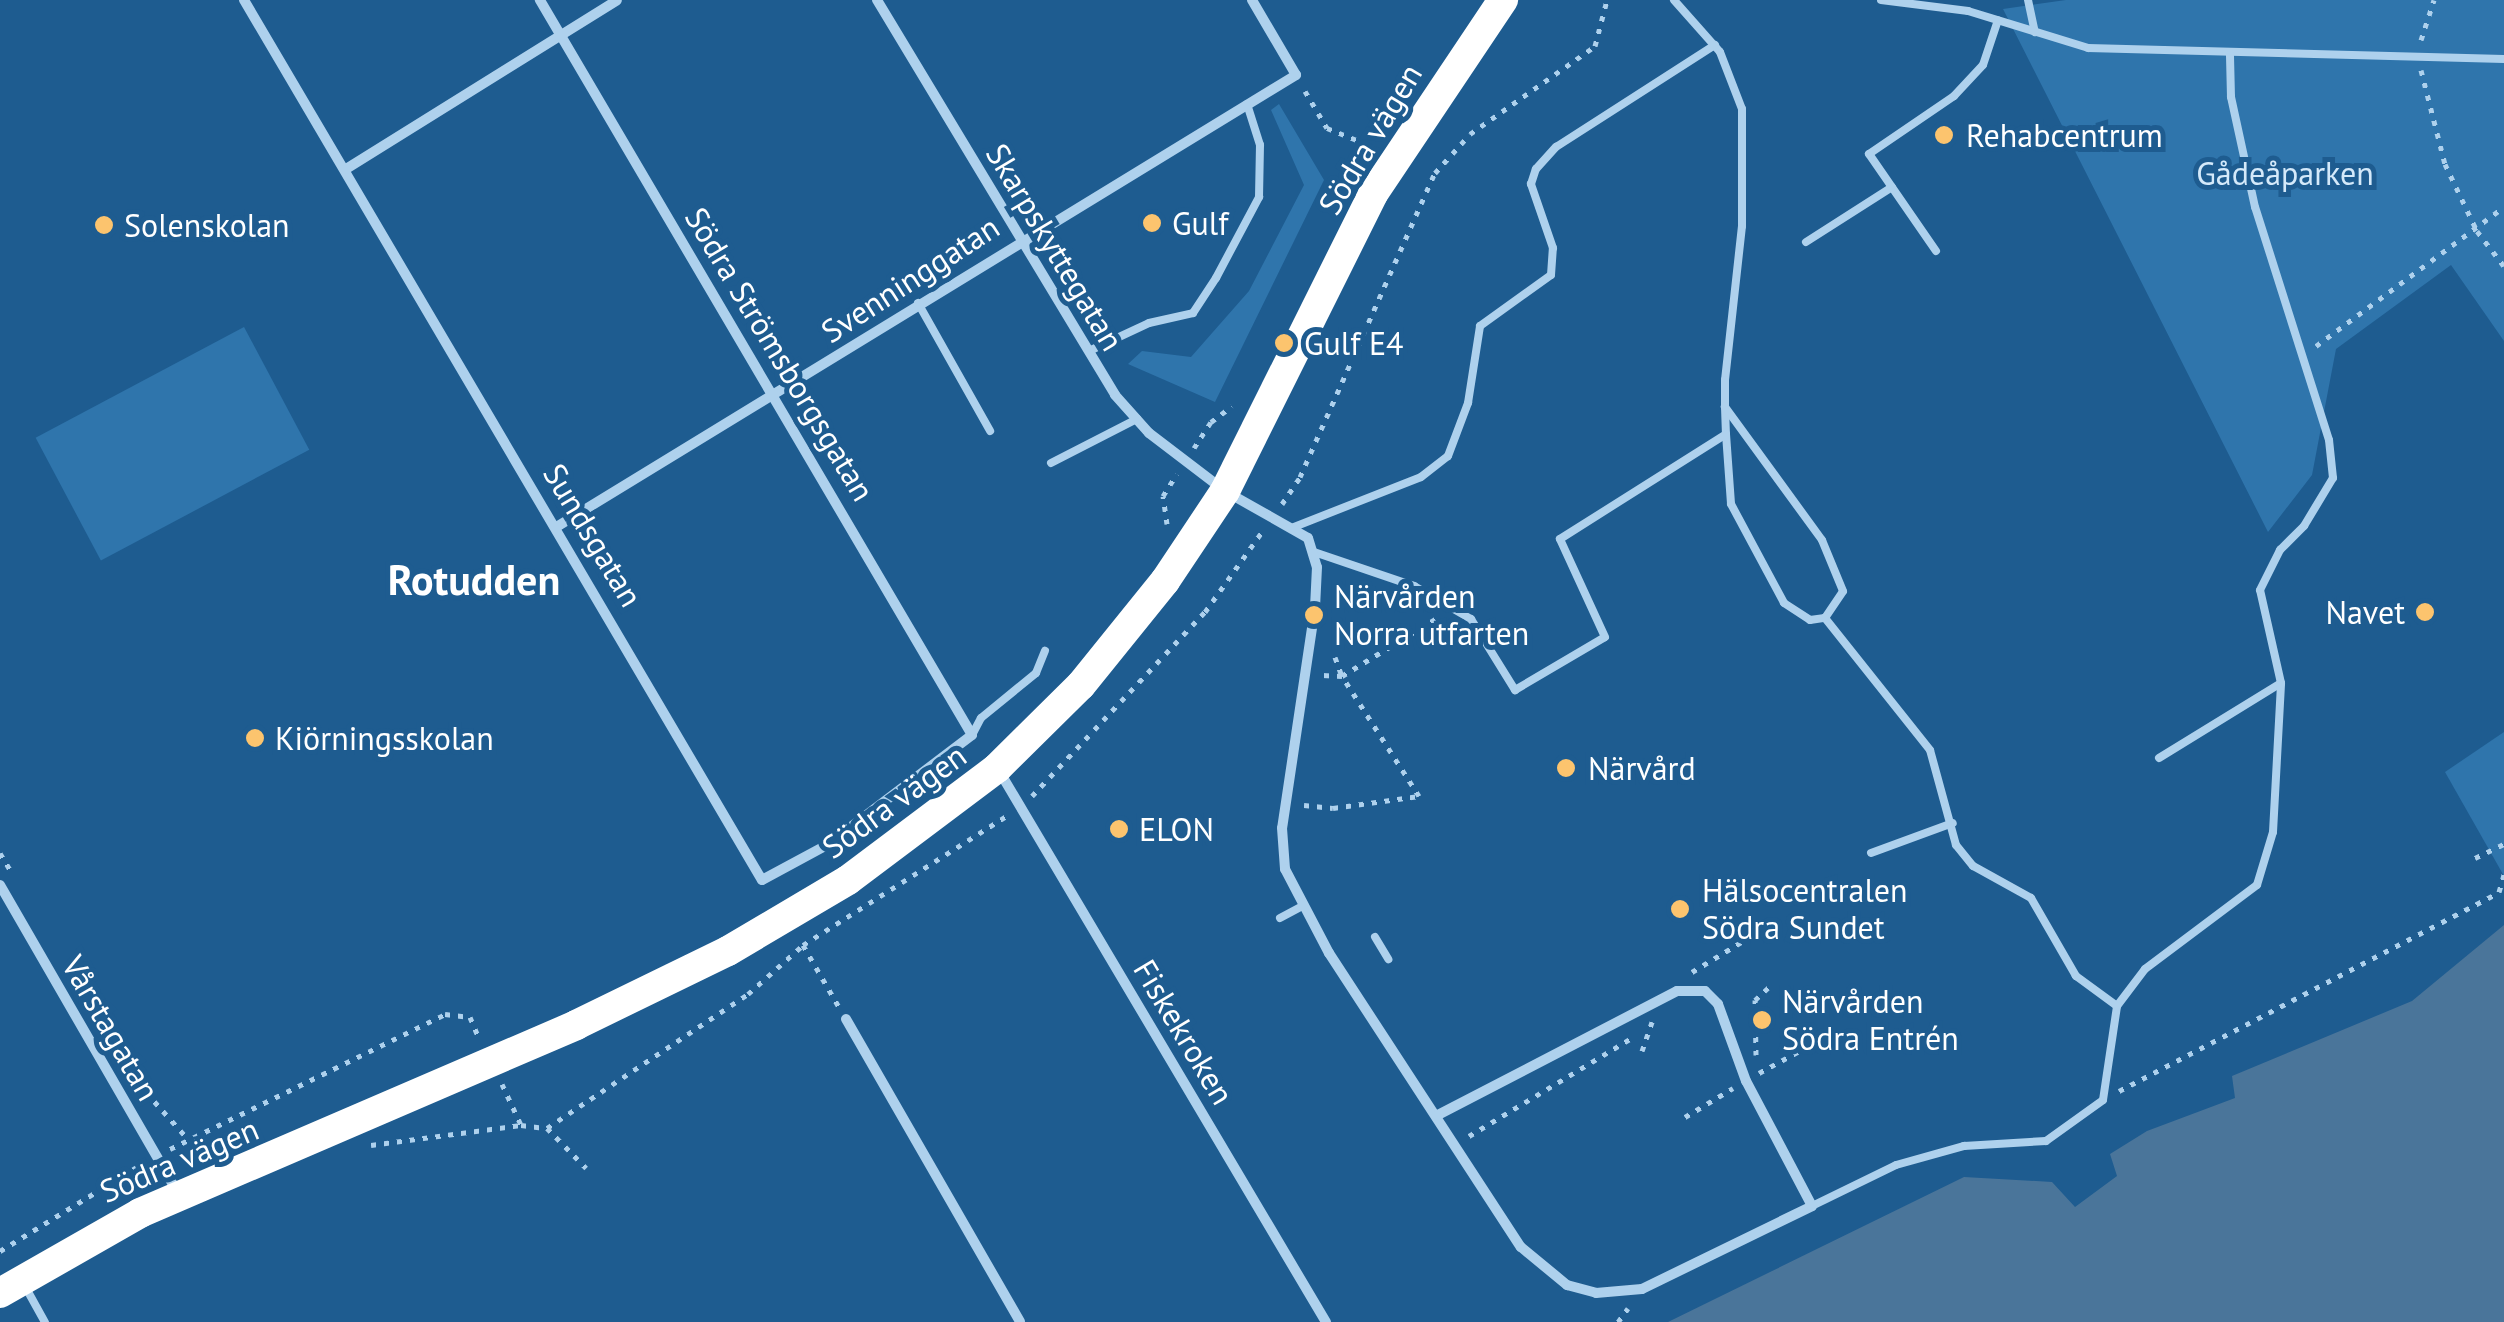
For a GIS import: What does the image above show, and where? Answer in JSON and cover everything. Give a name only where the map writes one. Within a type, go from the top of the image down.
[{"type":"highway","name":"Södra vägen","points":[[10,1286],[179,1196],[712,960],[848,880],[997,768],[1081,685],[1164,582],[1225,491],[1373,194],[1503,0]]},
{"type":"street","name":"Sundsgatan","points":[[244,0],[558,526],[762,880],[826,845],[972,734]]},
{"type":"street","name":"Södra Strömsborgsgatan","points":[[540,0],[972,734]]},
{"type":"street","points":[[346,170],[617,0]]},
{"type":"street","name":"Skarpskyttegatan","points":[[877,0],[1089,351],[1137,419],[1225,491],[1294,527]]},
{"type":"street","points":[[1252,0],[1294,76]]},
{"type":"street","name":"Svenninggatan","points":[[558,526],[774,396],[1020,238],[1294,76]]},
{"type":"street","points":[[1294,527],[1314,552],[1306,674],[1286,804],[1284,868],[1303,906],[1454,1146],[1521,1248],[1567,1284],[1596,1293],[1642,1289],[1812,1206],[1746,1081],[1718,1004],[1705,991],[1677,991],[1436,1116]]},
{"type":"street","name":"Fiskekroken","points":[[997,768],[1326,1322]]},
{"type":"street","name":"Vårstagatan","points":[[0,886],[179,1196]]},
{"type":"street","points":[[846,1019],[1020,1322]]},
{"type":"lane","points":[[1674,0],[1715,45],[1737,94],[1745,146],[1725,407],[1732,504],[1784,603],[1810,620],[1825,618],[1842,592],[1822,540],[1725,407]]},
{"type":"lane","points":[[1881,0],[1963,5],[2088,48],[2230,55],[2504,59]]},
{"type":"lane","points":[[2028,0],[2035,32]]},
{"type":"lane","points":[[1936,251],[1869,154],[1954,96],[1984,65],[1998,20]]},
{"type":"lane","points":[[1294,527],[1420,477],[1448,456],[1468,403],[1480,326],[1551,274],[1553,248],[1531,184],[1536,169],[1556,147],[1715,45]]},
{"type":"lane","points":[[1812,1206],[1913,1160],[1964,1146],[2046,1141],[2103,1100],[2117,1006],[2145,970],[2257,885],[2274,832],[2280,683],[2260,590],[2280,550],[2304,526],[2333,478],[2302,356],[2256,207],[2231,97],[2230,55]]},
{"type":"lane","points":[[1089,351],[1150,324],[1193,313],[1201,302],[1259,197],[1260,145],[1247,104]]},
{"type":"lane","points":[[1806,242],[1892,187]]},
{"type":"lane","points":[[918,304],[990,431]]},
{"type":"lane","points":[[1052,463],[1137,419]]},
{"type":"lane","points":[[1314,552],[1414,586],[1471,620],[1515,690],[1606,637],[1560,539],[1726,434]]},
{"type":"lane","points":[[1825,618],[1930,750],[1956,844],[1973,866],[2031,898],[2076,976],[2117,1006]]},
{"type":"lane","points":[[972,734],[981,718],[1036,673],[1045,651]]},
{"type":"lane","points":[[2158,758],[2280,683]]},
{"type":"lane","points":[[1871,853],[1953,823]]},
{"type":"lane","points":[[1280,918],[1303,906]]},
{"type":"lane","points":[[1374,937],[1388,959]]},
{"type":"lane","points":[[10,1286],[45,1322]]},
{"type":"path","points":[[2434,0],[2420,60],[2445,164],[2477,232],[2504,266]]},
{"type":"path","points":[[1294,76],[1326,128],[1362,142]]},
{"type":"path","points":[[2302,356],[2477,232],[2504,207]]},
{"type":"path","points":[[1306,674],[1342,676],[1452,608]]},
{"type":"path","points":[[1286,804],[1333,808],[1419,796],[1342,676],[1335,657]]},
{"type":"path","points":[[2475,858],[2504,844]]},
{"type":"path","points":[[2103,1100],[2498,892],[2504,874]]},
{"type":"path","points":[[802,944],[846,1019]]},
{"type":"path","points":[[1758,1074],[1755,1000],[1771,985]]},
{"type":"path","points":[[0,1251],[156,1156],[445,1014],[470,1018],[484,1048]]},
{"type":"path","points":[[1454,1146],[1654,1024]]},
{"type":"path","points":[[1685,1116],[1812,1044]]},
{"type":"path","points":[[358,1147],[521,1125]]},
{"type":"path","points":[[546,1128],[586,1168]]},
{"type":"green space","name":"Gådeåparken","points":[[2066,0],[2504,0],[2504,341],[2451,265],[2336,349],[2312,475],[2268,532],[2003,9]]},
{"type":"green space","points":[[1279,104],[1324,180],[1215,402],[1128,364],[1142,351],[1191,357],[1249,291],[1304,185],[1271,110]]},
{"type":"green space","points":[[244,327],[309,450],[101,561],[36,438]]},
{"type":"green space","points":[[2504,732],[2504,876],[2445,772]]},
{"type":"shaded area","points":[[2504,925],[2504,1322],[1668,1322],[1964,1177],[2052,1182],[2075,1207],[2117,1176],[2110,1154],[2147,1131],[2235,1098],[2232,1076],[2412,1001]]},
{"type":"place","name":"Rehabcentrum","points":[[1944,135]]},
{"type":"place","name":"Gulf","points":[[1152,223]]},
{"type":"place","name":"Solenskolan","points":[[104,225]]},
{"type":"place","name":"Gulf E4","points":[[1284,343]]},
{"type":"place","name":"Navet","points":[[2425,612]]},
{"type":"place","name":"Närvården Norra utfarten","points":[[1314,615]]},
{"type":"place","name":"Kiörningsskolan","points":[[255,738]]},
{"type":"place","name":"Närvård","points":[[1566,768]]},
{"type":"place","name":"ELON","points":[[1119,829]]},
{"type":"place","name":"Hälsocentralen Södra Sundet","points":[[1680,909]]},
{"type":"place","name":"Närvården Södra Entrén","points":[[1762,1020]]},
{"type":"district","name":"Rotudden","points":[[474,580]]}]
